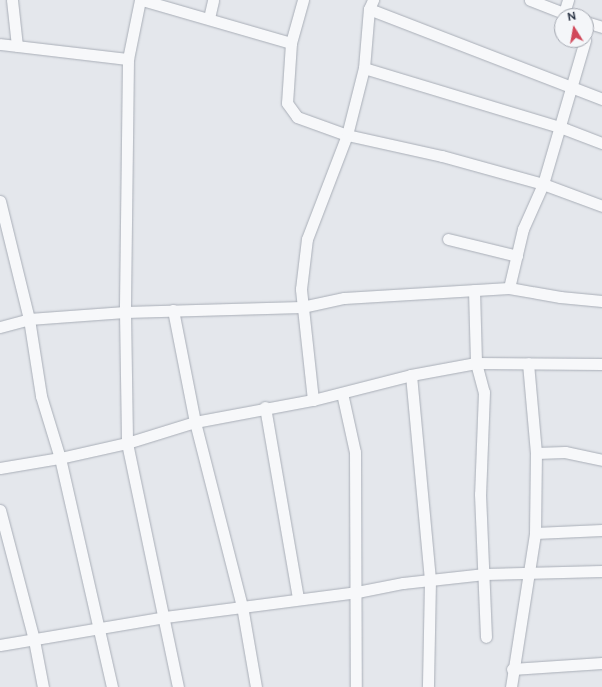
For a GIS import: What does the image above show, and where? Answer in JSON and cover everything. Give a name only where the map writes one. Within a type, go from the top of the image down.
[{"type":"street","points":[[12,0],[18,46]]},
{"type":"street","points":[[178,687],[165,616],[127,443],[125,312],[128,59],[141,0],[209,18],[291,43]]},
{"type":"street","points":[[209,18],[213,0]]},
{"type":"street","points":[[303,0],[291,43],[287,103],[297,116],[347,135],[442,156],[543,184],[602,206]]},
{"type":"street","points":[[530,0],[554,9]]},
{"type":"street","points":[[313,400],[301,289],[307,239],[347,135],[364,68],[371,4],[569,87],[602,99]]},
{"type":"street","points":[[0,44],[128,59]]},
{"type":"street","points":[[509,288],[523,229],[543,184],[560,127],[569,87],[582,48]]},
{"type":"street","points":[[364,68],[560,127],[602,143]]},
{"type":"street","points":[[0,201],[29,320],[41,396],[60,458],[112,687]]},
{"type":"street","points":[[448,239],[517,256]]},
{"type":"street","points":[[0,327],[29,320],[125,312],[302,307],[344,298],[509,288],[560,297],[602,301]]},
{"type":"street","points":[[474,290],[476,363],[484,392],[480,494],[485,574],[486,637]]},
{"type":"street","points":[[173,310],[195,422],[242,606],[256,687]]},
{"type":"street","points":[[0,468],[60,458],[127,443],[195,422],[265,407],[313,400],[412,375],[476,363],[602,364]]},
{"type":"street","points":[[511,687],[512,669],[535,533],[536,453],[528,363]]},
{"type":"street","points":[[412,375],[430,580],[428,687]]},
{"type":"street","points":[[342,393],[355,452],[357,592],[356,687]]},
{"type":"street","points":[[265,407],[298,598]]},
{"type":"street","points":[[536,453],[565,452],[602,460]]},
{"type":"street","points":[[0,510],[34,640],[43,687]]},
{"type":"street","points":[[535,533],[602,530]]},
{"type":"street","points":[[0,645],[165,616],[298,598],[357,592],[430,580],[485,574],[602,571]]},
{"type":"street","points":[[512,669],[602,663]]}]
